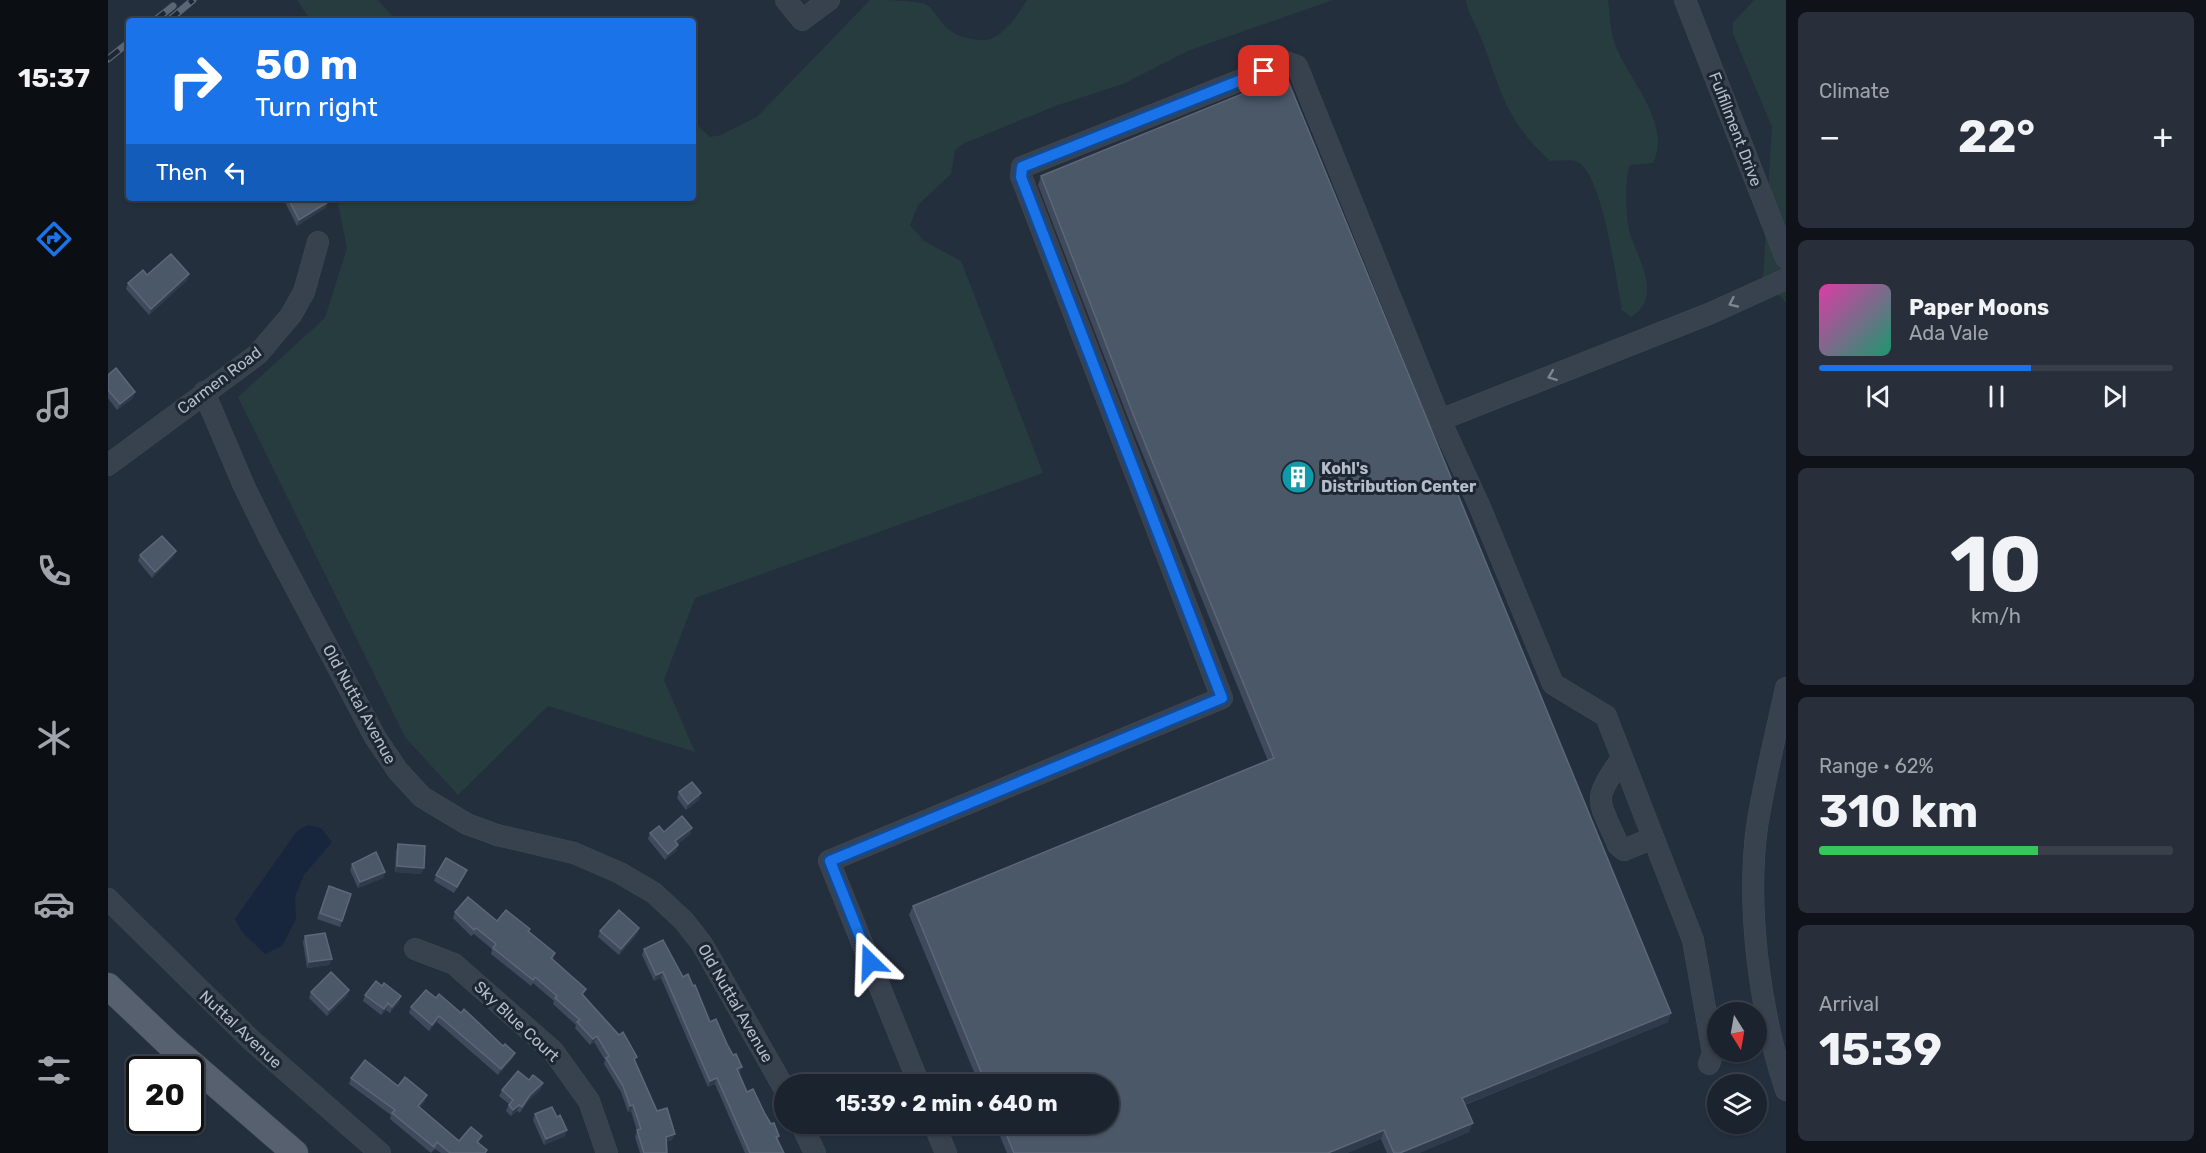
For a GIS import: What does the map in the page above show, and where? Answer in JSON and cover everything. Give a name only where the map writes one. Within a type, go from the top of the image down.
[{"type":"main road","points":[[108,986],[169,1044],[295,1153]]},
{"type":"street","points":[[786,0],[802,20],[829,0]]},
{"type":"street","name":"Fulfillment Drive","points":[[1685,0],[1786,258]]},
{"type":"street","points":[[914,1074],[830,861],[1222,698],[1021,177],[1022,167],[1286,62],[1297,66],[1440,420],[1479,505],[1553,684],[1606,716],[1693,940],[1713,1053],[1709,1064]]},
{"type":"street","name":"Carmen Road","points":[[108,465],[258,354],[291,315],[304,292],[318,242]]},
{"type":"street","points":[[1440,420],[1711,313],[1786,279]]},
{"type":"street","name":"Old Nuttal Avenue","points":[[204,392],[244,486],[270,538],[375,736],[398,771],[422,797],[467,824],[497,835],[574,853],[620,873],[654,893],[684,921],[702,944],[776,1074]]},
{"type":"street","points":[[1786,688],[1757,829],[1753,922],[1772,1041],[1786,1090]]},
{"type":"street","points":[[1622,758],[1601,789],[1599,800],[1618,845],[1624,850],[1653,838]]},
{"type":"street","name":"Nuttal Avenue","points":[[108,899],[250,1039],[380,1153]]},
{"type":"street","name":"Sky Blue Court","points":[[415,949],[453,964],[553,1051],[589,1101],[607,1153]]},
{"type":"street","points":[[806,1134],[815,1153]]},
{"type":"street","points":[[938,1134],[946,1153]]},
{"type":"green space","points":[[297,0],[378,0],[394,18],[309,18]]},
{"type":"green space","points":[[870,0],[925,4],[953,33],[983,40],[993,38],[1008,27],[1027,0],[1333,0],[1190,50],[1123,84],[1055,106],[965,143],[955,150],[951,174],[918,205],[910,225],[924,241],[961,261],[1043,473],[695,598],[664,680],[695,752],[548,706],[458,795],[405,737],[238,397],[325,318],[347,248],[338,201],[696,201],[696,124],[710,137],[721,135],[757,117]]},
{"type":"green space","points":[[1466,0],[1608,0],[1614,42],[1647,104],[1657,134],[1657,149],[1653,163],[1630,165],[1628,172],[1626,200],[1630,234],[1643,267],[1647,289],[1646,299],[1641,309],[1631,317],[1622,310],[1607,230],[1595,187],[1587,171],[1575,161],[1550,161],[1523,132],[1506,104]]},
{"type":"green space","points":[[1754,0],[1786,0],[1786,303],[1763,278],[1772,127],[1733,34],[1733,23]]},
{"type":"water","points":[[308,825],[321,828],[332,842],[304,875],[295,897],[296,919],[282,946],[265,954],[242,932],[235,919],[297,831]]},
{"type":"building","name":"Kohl's Distribution Center","points":[[1286,76],[1671,1013],[1462,1098],[1473,1123],[1400,1153],[1394,1153],[1384,1130],[1328,1153],[1014,1153],[1006,1134],[1119,1134],[1119,1074],[982,1074],[913,906],[1274,758],[1135,419],[1041,176]]},
{"type":"building","points":[[290,201],[328,202],[299,220]]},
{"type":"building","points":[[171,254],[189,274],[151,309],[128,283],[143,270],[147,275]]},
{"type":"building","points":[[116,368],[135,392],[120,404],[108,390],[108,375]]},
{"type":"building","points":[[162,536],[176,551],[155,572],[140,555]]},
{"type":"building","points":[[692,782],[701,793],[688,804],[679,792]]},
{"type":"building","points":[[682,816],[692,828],[675,841],[678,845],[668,854],[650,833],[659,826],[664,832]]},
{"type":"building","points":[[398,844],[425,846],[424,868],[397,866]]},
{"type":"building","points":[[376,852],[385,872],[360,882],[352,864]]},
{"type":"building","points":[[446,858],[467,870],[457,887],[436,875]]},
{"type":"building","points":[[329,886],[351,894],[342,921],[320,913]]},
{"type":"building","points":[[468,897],[497,921],[506,910],[530,929],[528,931],[555,953],[551,958],[586,989],[582,994],[619,1035],[623,1032],[637,1057],[634,1059],[657,1111],[667,1108],[675,1134],[666,1137],[667,1153],[644,1153],[637,1130],[641,1129],[633,1105],[630,1106],[623,1086],[606,1058],[609,1056],[597,1036],[593,1039],[577,1022],[580,1020],[555,998],[557,996],[535,977],[533,980],[493,948],[496,944],[476,928],[474,930],[455,912]]},
{"type":"building","points":[[619,910],[639,928],[621,949],[600,931]]},
{"type":"building","points":[[325,933],[332,959],[309,962],[305,936]]},
{"type":"building","points":[[663,940],[683,977],[688,974],[710,1022],[716,1019],[733,1055],[736,1054],[742,1067],[737,1069],[747,1092],[753,1089],[771,1124],[774,1123],[774,1134],[778,1134],[779,1136],[776,1137],[784,1153],[750,1153],[717,1078],[710,1081],[663,972],[656,975],[644,949]]},
{"type":"building","points":[[331,972],[349,990],[329,1010],[311,992]]},
{"type":"building","points":[[376,981],[382,986],[384,983],[401,996],[392,1007],[388,1003],[384,1009],[365,995]]},
{"type":"building","points":[[426,990],[436,998],[439,994],[461,1013],[464,1009],[503,1046],[505,1044],[515,1053],[501,1069],[439,1016],[432,1025],[411,1007]]},
{"type":"building","points":[[365,1060],[398,1086],[405,1077],[427,1095],[418,1106],[459,1141],[471,1127],[482,1136],[477,1142],[487,1150],[485,1153],[450,1153],[437,1142],[434,1147],[392,1113],[395,1110],[351,1078]]},
{"type":"building","points":[[518,1071],[529,1080],[533,1075],[543,1083],[530,1095],[522,1107],[519,1105],[513,1110],[509,1105],[513,1100],[502,1090]]},
{"type":"building","points":[[552,1107],[557,1117],[560,1115],[567,1130],[546,1139],[535,1114]]},
{"type":"railway","points":[[172,18],[193,0]]},
{"type":"railway","points":[[158,18],[173,6]]},
{"type":"railway","points":[[108,59],[126,44]]},
{"type":"place","name":"Kohl's Distribution Center","points":[[1298,477]]},
{"type":"route","points":[[870,962],[830,861],[1222,698],[1021,177],[1022,167],[1264,71]]}]
